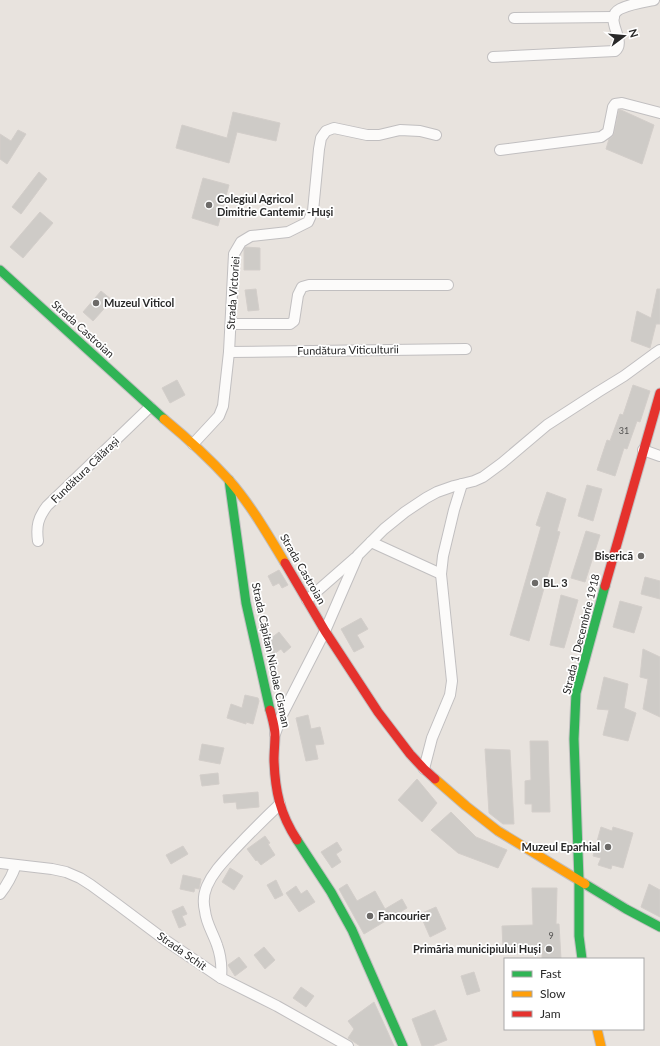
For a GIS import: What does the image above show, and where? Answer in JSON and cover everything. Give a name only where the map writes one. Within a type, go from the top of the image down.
[{"type":"main road","name":"Strada Castroian","points":[[0,270],[150,407],[193,444],[244,497],[271,539],[325,631],[378,712],[410,754],[424,769],[466,806],[498,831],[626,909],[660,927]]},
{"type":"main road","name":"Strada 1 Decembrie 1918","points":[[582,958],[579,936],[579,880],[574,739],[576,693],[600,600],[660,393]]},
{"type":"main road","name":"Strada Căpitan Nicolae Cisman","points":[[229,480],[246,603],[275,734],[275,781],[280,804],[289,827],[331,892],[352,930],[403,1046]]},
{"type":"main road","points":[[597,1030],[601,1046]]},
{"type":"street","points":[[493,57],[615,51],[620,45],[614,24],[616,12],[619,9],[654,0]]},
{"type":"street","points":[[514,18],[614,17]]},
{"type":"street","points":[[500,150],[601,138],[608,132],[612,107],[615,104],[622,103],[660,113]]},
{"type":"street","name":"Strada Victoriei","points":[[193,444],[219,416],[223,406],[229,352],[234,254],[240,242],[251,236],[288,232],[308,222],[313,211],[321,138],[326,131],[334,128],[367,136],[406,130],[420,131],[436,135]]},
{"type":"street","points":[[231,324],[290,324],[294,321],[298,295],[302,288],[309,285],[448,285]]},
{"type":"street","name":"Fundătura Viticulturii","points":[[229,352],[466,349]]},
{"type":"street","points":[[307,600],[405,512],[437,492],[483,477],[547,426],[624,376],[660,350]]},
{"type":"street","name":"Fundătura Călărași","points":[[38,541],[38,522],[47,506],[150,407]]},
{"type":"street","points":[[643,450],[660,456]]},
{"type":"street","points":[[424,769],[432,738],[450,695],[452,681],[441,574],[454,510],[462,484]]},
{"type":"street","points":[[371,542],[441,574]]},
{"type":"street","points":[[275,734],[282,715],[325,631],[358,555]]},
{"type":"street","points":[[221,978],[222,967],[220,954],[204,910],[206,888],[221,865],[253,830],[280,804]]},
{"type":"street","name":"Strada Schit","points":[[0,863],[66,872],[80,878],[92,885],[165,940],[221,978],[277,1006],[348,1046]]},
{"type":"street","points":[[0,894],[6,887],[16,865]]},
{"type":"building","points":[[619,110],[654,125],[642,164],[606,149],[609,139],[614,133]]},
{"type":"building","points":[[233,112],[280,123],[276,141],[237,132],[229,163],[176,148],[182,125],[227,138]]},
{"type":"building","points":[[18,130],[26,134],[7,164],[0,159],[0,134],[11,141]]},
{"type":"building","points":[[39,172],[47,179],[21,214],[12,207]]},
{"type":"building","points":[[203,178],[229,185],[218,226],[192,218]]},
{"type":"building","points":[[40,212],[53,223],[23,258],[10,247]]},
{"type":"building","points":[[245,247],[260,248],[260,270],[244,270]]},
{"type":"building","points":[[256,289],[259,310],[248,311],[245,290]]},
{"type":"building","points":[[657,289],[660,289],[660,324],[656,324],[650,348],[631,341],[637,311],[651,318]]},
{"type":"building","points":[[101,291],[112,300],[93,321],[83,312]]},
{"type":"building","points":[[177,380],[185,395],[170,403],[162,388]]},
{"type":"building","points":[[633,385],[650,391],[640,422],[637,421],[627,449],[624,448],[615,476],[597,470],[607,440],[610,441],[620,414],[623,415]]},
{"type":"building","points":[[587,485],[602,489],[593,521],[578,516]]},
{"type":"building","name":"BL. 3","points":[[547,492],[566,499],[557,531],[560,532],[529,641],[510,635],[541,527],[536,525]]},
{"type":"building","points":[[586,531],[600,535],[585,582],[571,578]]},
{"type":"building","points":[[279,570],[288,585],[282,588],[279,583],[273,586],[268,576]]},
{"type":"building","points":[[645,577],[660,581],[660,599],[641,594]]},
{"type":"building","points":[[561,595],[578,600],[564,648],[550,645]]},
{"type":"building","points":[[620,601],[642,607],[634,633],[613,627]]},
{"type":"building","points":[[361,618],[368,629],[357,635],[364,647],[354,652],[341,629]]},
{"type":"building","points":[[279,632],[291,647],[284,653],[281,649],[271,656],[264,644]]},
{"type":"building","points":[[643,649],[660,657],[660,717],[643,709],[648,679],[640,677]]},
{"type":"building","points":[[604,677],[628,684],[624,708],[636,713],[628,741],[603,735],[609,710],[597,709]]},
{"type":"building","points":[[245,695],[258,698],[259,701],[253,724],[246,722],[246,724],[227,718],[231,704],[242,708]]},
{"type":"building","points":[[308,715],[311,729],[320,727],[324,744],[315,745],[318,759],[306,761],[296,718]]},
{"type":"building","points":[[530,741],[548,741],[550,812],[532,812],[532,804],[525,804],[525,781],[531,780]]},
{"type":"building","points":[[202,744],[224,748],[220,764],[199,760]]},
{"type":"building","points":[[485,749],[510,750],[514,824],[503,824],[489,813]]},
{"type":"building","points":[[218,773],[219,784],[202,786],[200,775]]},
{"type":"building","points":[[417,779],[437,803],[422,822],[398,800]]},
{"type":"building","points":[[258,792],[259,807],[237,809],[236,802],[224,803],[223,795]]},
{"type":"building","points":[[451,812],[476,837],[507,850],[498,868],[458,853],[431,830]]},
{"type":"building","points":[[601,827],[612,831],[613,827],[633,833],[623,868],[612,865],[611,869],[598,865],[601,858],[593,856]]},
{"type":"building","points":[[265,836],[275,855],[261,865],[247,849]]},
{"type":"building","points":[[337,842],[342,850],[336,854],[341,862],[332,868],[321,852]]},
{"type":"building","points":[[183,846],[188,854],[171,864],[166,855]]},
{"type":"building","points":[[230,868],[243,876],[234,890],[222,882]]},
{"type":"building","points":[[183,875],[201,879],[199,889],[195,888],[194,892],[180,889]]},
{"type":"building","points":[[276,880],[283,895],[275,899],[267,885]]},
{"type":"building","points":[[347,884],[357,901],[375,891],[385,909],[402,899],[407,908],[364,934],[339,889]]},
{"type":"building","points":[[649,884],[660,890],[660,917],[641,907]]},
{"type":"building","points":[[296,886],[301,894],[307,890],[315,902],[299,912],[286,893]]},
{"type":"building","points":[[532,888],[557,888],[556,924],[559,924],[561,958],[542,958],[542,947],[503,948],[502,926],[533,925]]},
{"type":"building","points":[[183,906],[187,914],[182,916],[186,925],[179,928],[172,911]]},
{"type":"building","points":[[436,907],[446,929],[430,937],[420,914]]},
{"type":"building","points":[[264,947],[275,960],[265,969],[254,955]]},
{"type":"building","points":[[239,957],[247,967],[235,976],[228,965]]},
{"type":"building","points":[[474,972],[480,991],[467,995],[461,976]]},
{"type":"building","points":[[301,987],[314,996],[306,1007],[293,998]]},
{"type":"building","points":[[374,1002],[394,1046],[360,1046],[348,1038],[354,1029],[348,1021]]},
{"type":"building","points":[[435,1010],[447,1040],[432,1046],[422,1046],[412,1019]]},
{"type":"traffic: fast","points":[[0,270],[164,419]]},
{"type":"traffic: fast","points":[[229,480],[246,603],[270,710]]},
{"type":"traffic: fast","points":[[582,958],[579,936],[579,880],[574,739],[576,693],[605,586]]},
{"type":"traffic: fast","points":[[297,840],[331,892],[352,930],[403,1046]]},
{"type":"traffic: fast","points":[[585,884],[626,909],[660,927]]},
{"type":"traffic: slow","points":[[164,419],[198,448],[229,480],[252,510],[285,563]]},
{"type":"traffic: slow","points":[[435,779],[498,831],[585,884]]},
{"type":"traffic: slow","points":[[597,1030],[601,1046]]},
{"type":"traffic: jam","points":[[605,586],[660,393]]},
{"type":"traffic: jam","points":[[285,563],[325,631],[378,712],[410,754],[435,779]]},
{"type":"traffic: jam","points":[[270,710],[275,732],[274,760],[277,792],[286,821],[297,840]]},
{"type":"place","name":"Colegiul Agricol Dimitrie Cantemir -Huși","points":[[209,205]]},
{"type":"place","name":"Muzeul Viticol","points":[[96,303]]},
{"type":"place","name":"Biserică","points":[[641,556]]},
{"type":"place","name":"BL. 3","points":[[535,583]]},
{"type":"place","name":"Muzeul Eparhial","points":[[608,847]]},
{"type":"place","name":"Fancourier","points":[[370,916]]},
{"type":"place","name":"Primăria municipiului Huși","points":[[549,949]]}]
